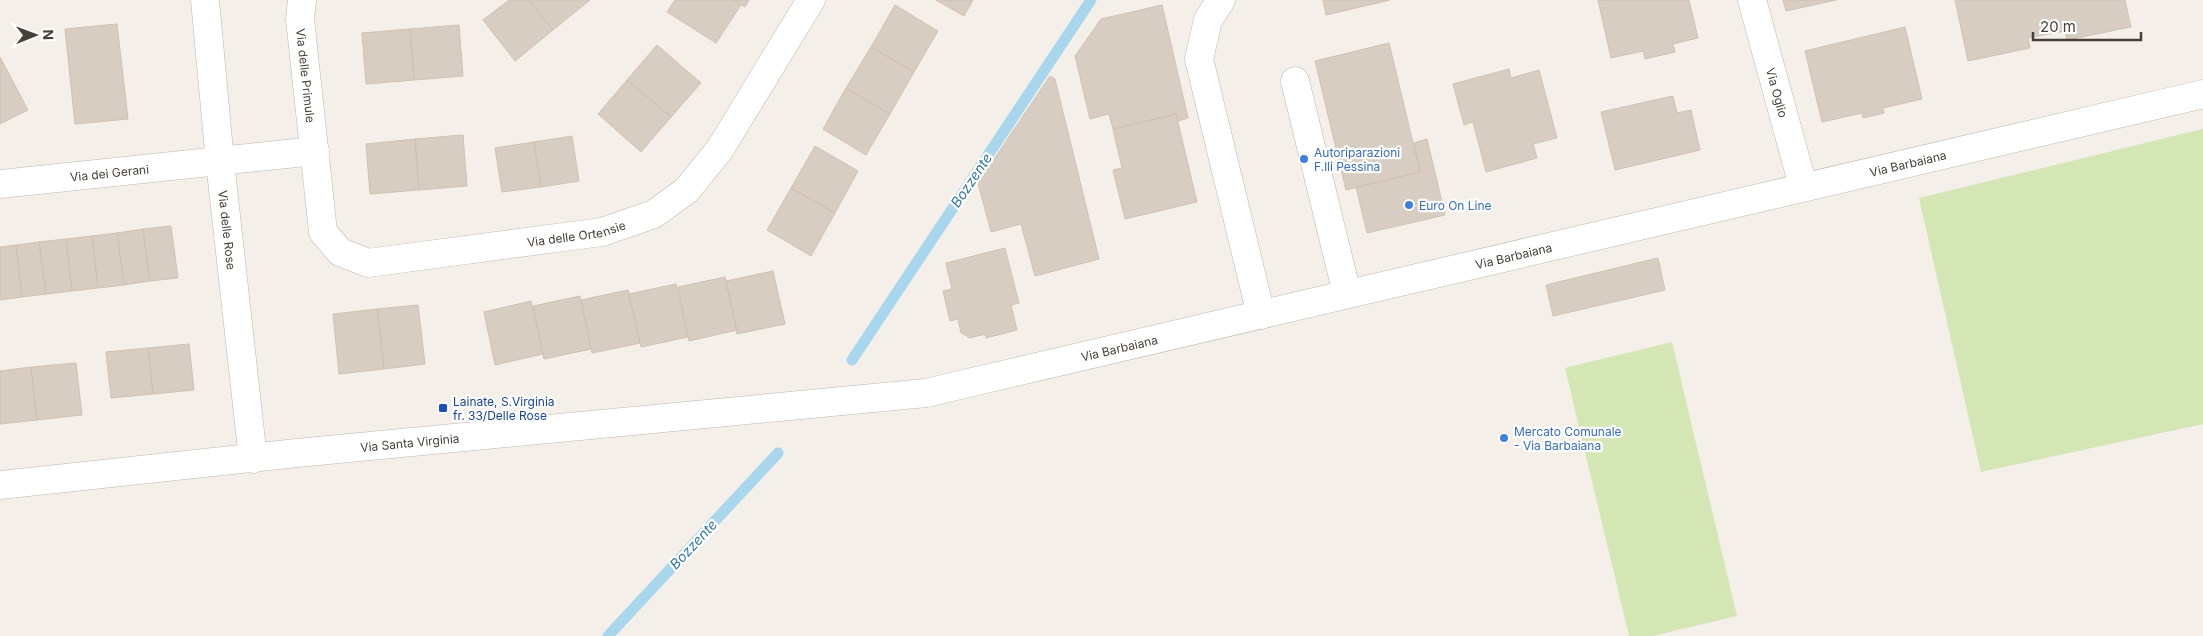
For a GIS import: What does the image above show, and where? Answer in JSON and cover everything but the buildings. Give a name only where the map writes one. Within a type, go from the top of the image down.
[{"type":"street","name":"Via delle Rose","points":[[205,0],[220,162],[253,459]]},
{"type":"street","name":"Via delle Primule","points":[[302,0],[300,19],[315,151]]},
{"type":"street","name":"Via delle Ortensie","points":[[315,151],[323,232],[340,252],[368,263],[602,232],[654,214],[687,190],[720,149],[811,0]]},
{"type":"street","points":[[1221,0],[1208,20],[1199,59],[1261,315]]},
{"type":"street","name":"Via Oglio","points":[[1752,0],[1804,186]]},
{"type":"street","points":[[1295,80],[1347,294]]},
{"type":"street","name":"Via Barbaiana","points":[[820,404],[926,393],[2203,94]]},
{"type":"street","name":"Via dei Gerani","points":[[0,184],[315,151]]},
{"type":"street","name":"Via Santa Virginia","points":[[0,485],[297,453],[820,404]]},
{"type":"green space","points":[[2203,129],[2203,424],[1981,472],[1919,198]]},
{"type":"green space","points":[[1672,342],[1737,616],[1653,636],[1629,636],[1565,368]]},
{"type":"waterway","name":"Bozzente","points":[[852,360],[1091,0]]},
{"type":"waterway","name":"Bozzente","points":[[608,636],[778,453]]},
{"type":"place","name":"Autoriparazioni F.lli Pessina","points":[[1304,159]]},
{"type":"place","name":"Euro On Line","points":[[1409,205]]},
{"type":"place","name":"Lainate, S.Virginia fr. 33/Delle Rose","points":[[443,408]]},
{"type":"place","name":"Mercato Comunale - Via Barbaiana","points":[[1504,438]]}]
